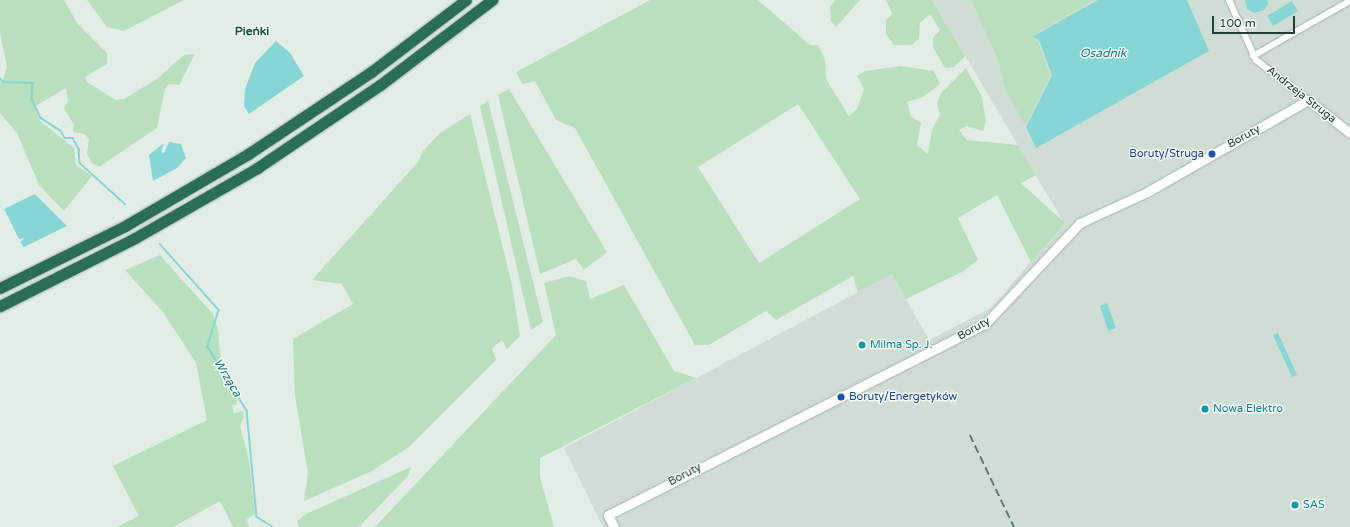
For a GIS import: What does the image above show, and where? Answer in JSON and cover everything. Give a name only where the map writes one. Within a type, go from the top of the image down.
[{"type":"highway","points":[[0,288],[125,226],[248,154],[371,72],[466,0]]},
{"type":"highway","points":[[0,306],[135,238],[257,168],[380,85],[492,0]]},
{"type":"street","points":[[1229,0],[1253,56],[1350,1]]},
{"type":"street","name":"Andrzeja Struga","points":[[1253,56],[1350,133]]},
{"type":"street","name":"Boruty","points":[[614,527],[608,515],[985,324],[1080,223],[1147,192],[1308,100]]},
{"type":"shaded area","points":[[932,0],[1350,0],[1350,527],[603,527],[564,448],[892,274],[929,340],[991,308],[1064,223]]},
{"type":"green space","points":[[0,0],[64,0],[77,23],[107,53],[107,64],[85,77],[87,82],[116,100],[124,99],[157,79],[184,55],[195,54],[179,85],[169,84],[165,89],[157,128],[99,167],[92,163],[87,154],[89,139],[85,134],[73,132],[74,125],[64,108],[68,101],[66,88],[34,107],[40,121],[74,148],[76,165],[92,176],[64,211],[39,185],[17,133],[0,113],[0,79],[2,82],[7,67],[0,33]]},
{"type":"green space","points":[[87,0],[184,0],[124,31],[107,27]]},
{"type":"green space","points":[[650,0],[758,0],[810,45],[818,45],[825,60],[826,79],[849,116],[857,109],[864,89],[857,76],[865,71],[901,66],[934,71],[940,84],[923,97],[907,102],[911,117],[921,122],[917,145],[928,154],[932,130],[940,114],[937,104],[941,93],[966,68],[982,97],[986,121],[983,131],[967,126],[959,130],[967,140],[1018,145],[1036,175],[1021,183],[1065,223],[1031,262],[997,195],[958,218],[978,260],[962,272],[906,299],[892,274],[858,292],[853,276],[776,320],[766,311],[709,345],[695,345],[575,128],[556,120],[535,81],[522,84],[516,72]],"holes":[[[798,104],[860,199],[759,263],[698,167]]]},
{"type":"green space","points":[[835,0],[860,0],[836,27],[831,22],[830,7]]},
{"type":"green space","points":[[886,0],[932,0],[965,56],[954,67],[945,68],[933,47],[933,38],[940,30],[930,14],[920,23],[919,39],[911,45],[894,45],[886,34],[886,20],[892,14]]},
{"type":"green space","points":[[971,0],[1094,0],[1030,37],[1038,41],[1050,75],[1025,125],[1005,89],[998,59]]},
{"type":"green space","points":[[509,89],[607,252],[584,270],[576,259],[540,274],[498,95]]},
{"type":"green space","points":[[488,101],[543,322],[531,330],[480,106]]},
{"type":"green space","points":[[470,114],[512,285],[520,336],[507,349],[502,340],[492,348],[496,360],[409,447],[370,472],[304,501],[308,474],[295,396],[293,339],[353,304],[342,284],[312,280],[418,162],[423,151],[440,133]]},
{"type":"green space","points":[[160,255],[213,314],[218,329],[223,385],[238,393],[236,405],[232,405],[234,413],[243,411],[244,417],[240,426],[249,461],[255,514],[247,519],[249,527],[233,527],[220,501],[173,527],[116,527],[139,516],[113,466],[207,420],[196,363],[163,312],[125,270]]},
{"type":"green space","points":[[569,276],[586,281],[590,299],[624,285],[674,371],[696,378],[540,458],[540,477],[554,527],[375,527],[556,335],[544,283]]},
{"type":"green space","points":[[411,467],[408,476],[359,527],[299,527],[297,521],[306,514]]},
{"type":"water","name":"Osadnik","points":[[1098,0],[1187,0],[1209,51],[1036,148],[1026,127],[1052,75],[1039,40],[1032,37]]},
{"type":"water","points":[[1245,0],[1268,0],[1268,4],[1264,10],[1254,13],[1247,9]]},
{"type":"water","points":[[1292,1],[1298,11],[1273,26],[1267,16]]},
{"type":"water","points":[[276,41],[290,53],[304,76],[249,114],[244,106],[245,89],[255,63]]},
{"type":"water","points":[[169,142],[181,144],[186,158],[177,168],[153,181],[149,155],[164,143],[161,152],[164,153]]},
{"type":"water","points":[[35,194],[67,226],[24,247],[20,242],[25,238],[19,239],[4,209]]},
{"type":"water","points":[[1107,303],[1116,328],[1108,331],[1100,306]]},
{"type":"water","points":[[1278,333],[1297,375],[1292,377],[1273,335]]},
{"type":"waterway","name":"Wrząca","points":[[0,78],[4,82],[33,83],[32,99],[41,118],[61,131],[65,138],[73,138],[79,149],[80,163],[125,204]]},
{"type":"waterway","name":"Wrząca","points":[[160,244],[219,310],[208,347],[247,411],[257,517],[273,527]]},
{"type":"railway","points":[[970,435],[1014,527]]},
{"type":"place","name":"Boruty/Struga","points":[[1212,154]]},
{"type":"place","name":"Milma Sp. J.","points":[[862,345]]},
{"type":"place","name":"Boruty/Energetyków","points":[[841,397]]},
{"type":"place","name":"Nowa Elektro","points":[[1205,409]]},
{"type":"place","name":"SAS","points":[[1295,505]]},
{"type":"district","name":"Pieńki","points":[[252,32]]}]
